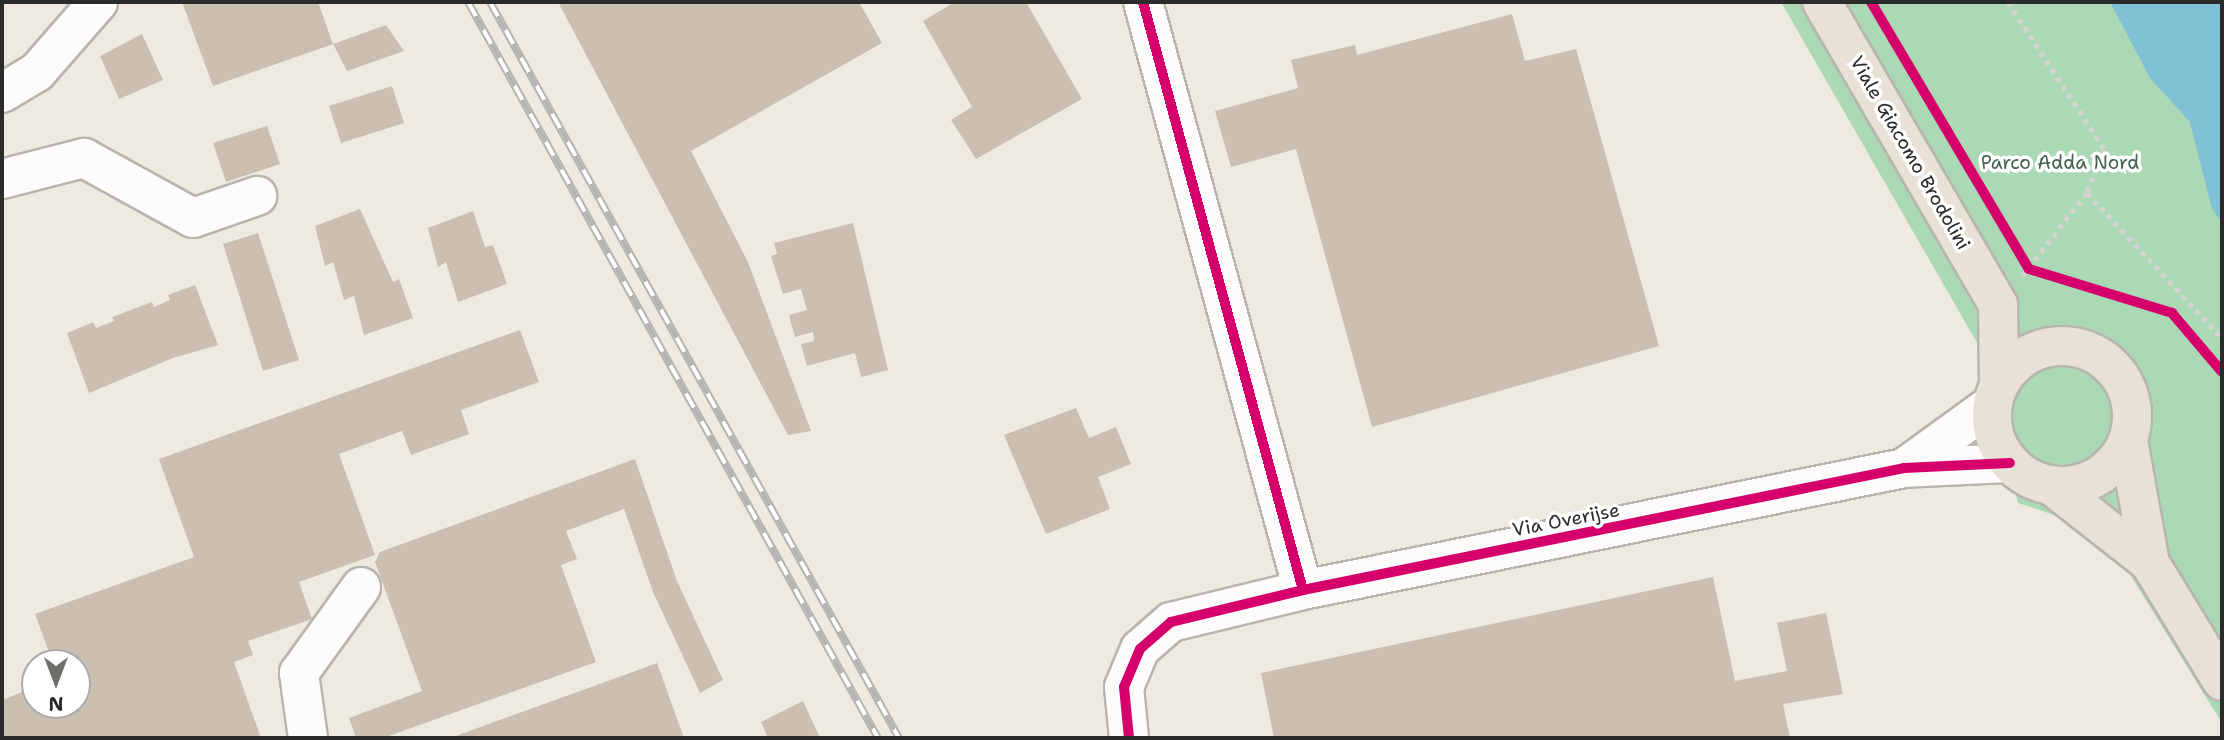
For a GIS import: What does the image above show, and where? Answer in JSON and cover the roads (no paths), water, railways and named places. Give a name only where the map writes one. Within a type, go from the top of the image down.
[{"type":"main road","name":"Viale Giacomo Brodolini","points":[[1822,2],[1998,305],[1996,394]]},
{"type":"main road","points":[[1998,305],[2074,346],[2097,355],[2116,371],[2128,392],[2132,416],[2128,440],[2150,563]]},
{"type":"main road","points":[[2074,346],[2050,346],[2026,354],[1996,394],[1997,444],[2010,463],[2029,478],[2051,485],[2074,485],[2097,477],[2116,461],[2128,440]]},
{"type":"main road","points":[[2051,485],[2150,563],[2222,681]]},
{"type":"street","points":[[2,93],[37,72],[98,2]]},
{"type":"street","points":[[1143,2],[1303,590]]},
{"type":"street","points":[[2,179],[85,158],[193,218],[257,197]]},
{"type":"street","name":"Via Overijse","points":[[1904,468],[1996,394]]},
{"type":"street","name":"Via Overijse","points":[[1129,738],[1124,687],[1140,649],[1171,622],[1303,590],[1904,468],[2010,463]]},
{"type":"street","points":[[308,738],[299,673],[361,587]]},
{"type":"water","points":[[2110,2],[2222,2],[2222,222],[2212,209],[2190,122],[2150,78]]},
{"type":"railway","points":[[468,2],[878,738]]},
{"type":"railway","points":[[490,2],[899,738]]},
{"type":"park label","name":"Parco Adda Nord","points":[[2060,163]]}]
